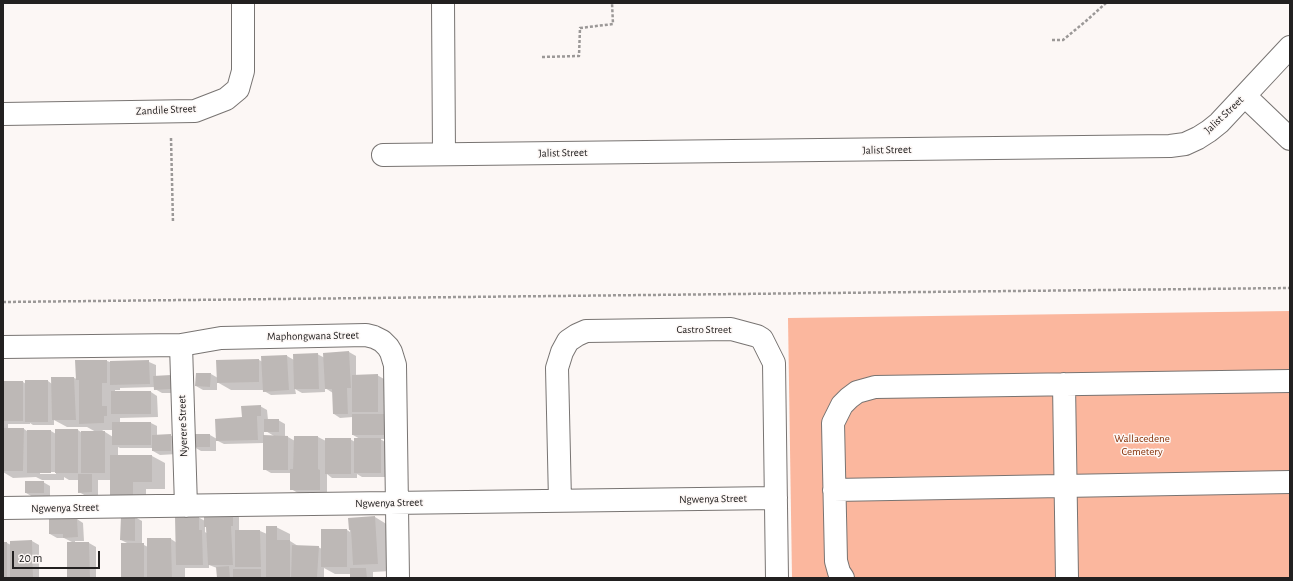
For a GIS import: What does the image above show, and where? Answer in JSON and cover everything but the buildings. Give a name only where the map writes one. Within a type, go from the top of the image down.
[{"type":"street","name":"Zandile Street","points":[[3,114],[195,111],[226,99],[238,89],[243,71],[243,3]]},
{"type":"street","points":[[443,3],[444,154]]},
{"type":"street","name":"Jalist Street","points":[[383,155],[1170,146],[1184,144],[1198,138],[1219,123],[1290,47]]},
{"type":"street","points":[[1245,96],[1290,139]]},
{"type":"street","name":"Castro Street","points":[[560,501],[557,368],[562,352],[568,341],[586,331],[731,329],[757,336],[762,340],[774,363],[777,578]]},
{"type":"street","name":"Maphongwana Street","points":[[3,347],[181,345],[221,338],[366,335],[382,341],[391,352],[395,365],[398,578]]},
{"type":"street","name":"Nyerere Street","points":[[181,345],[186,506]]},
{"type":"street","points":[[844,578],[839,572],[836,561],[833,423],[842,405],[857,392],[876,387],[1290,381]]},
{"type":"street","points":[[1064,384],[1067,578]]},
{"type":"street","points":[[834,490],[1290,482]]},
{"type":"street","name":"Ngwenya Street","points":[[3,508],[776,498]]},
{"type":"path","points":[[542,57],[579,56],[580,28],[612,24],[612,3]]},
{"type":"path","points":[[1052,40],[1063,40],[1106,3]]},
{"type":"path","points":[[171,112],[173,223]]},
{"type":"path","points":[[3,302],[1290,288]]},
{"type":"green space","name":"Wallacedene Cemetery","points":[[1290,311],[1290,578],[792,578],[788,318]]}]
